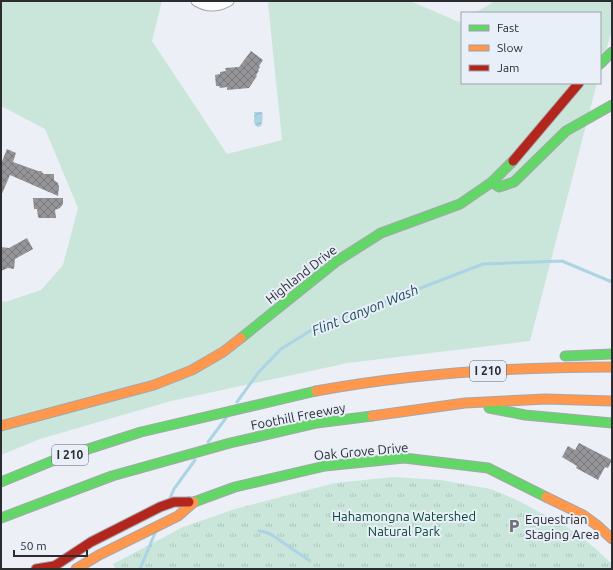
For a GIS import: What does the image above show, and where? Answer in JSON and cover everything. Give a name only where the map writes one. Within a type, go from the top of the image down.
[{"type":"main road","points":[[601,63],[612,52]]},
{"type":"main road","name":"Highland Drive","points":[[1,426],[154,385],[192,370],[223,352],[337,261],[381,233],[460,204],[492,182],[514,159],[578,84]]},
{"type":"main road","points":[[492,182],[499,187],[514,182],[566,131],[612,105]]},
{"type":"main road","points":[[558,357],[612,354]]},
{"type":"main road","points":[[364,382],[452,368],[528,360]]},
{"type":"main road","name":"Foothill Freeway","points":[[1,482],[57,459],[141,432],[294,395],[364,382],[448,374],[574,367],[612,367]]},
{"type":"main road","name":"Foothill Freeway","points":[[1,518],[112,476],[230,443],[317,423],[465,403],[546,399],[612,401]]},
{"type":"main road","points":[[465,403],[525,415],[612,423]]},
{"type":"main road","name":"Oak Grove Drive","points":[[52,568],[91,542],[167,504],[174,502],[194,502],[235,487],[325,466],[404,458],[488,468],[583,515],[612,539]]},
{"type":"main road","name":"Oak Grove Drive","points":[[76,569],[178,516],[194,502]]},
{"type":"main road","points":[[36,569],[52,568]]},
{"type":"street","points":[[196,1],[203,5],[212,7],[222,5],[229,1]]},
{"type":"green space","points":[[1,1],[162,1],[152,41],[227,154],[282,140],[268,3],[273,1],[410,1],[459,22],[461,21],[461,84],[597,84],[530,341],[348,363],[171,401],[40,439],[1,455],[1,300],[5,302],[41,290],[63,265],[78,208],[45,129],[1,106]]},
{"type":"green space","points":[[495,1],[612,1],[612,29],[601,69],[601,12],[477,12]]},
{"type":"green space","name":"Hahamongna Watershed Natural Park","points":[[393,477],[441,480],[491,489],[517,500],[567,527],[595,548],[612,564],[612,569],[116,569],[113,564],[183,527],[235,509],[335,483]]},
{"type":"water","points":[[254,112],[262,112],[263,119],[261,126],[258,127],[255,125]]},
{"type":"building","points":[[251,51],[263,60],[259,66],[257,76],[249,88],[227,90],[227,87],[220,88],[219,86],[216,86],[215,75],[226,71],[225,68],[239,67]]},
{"type":"building","points":[[7,149],[16,153],[13,162],[41,171],[44,174],[54,174],[54,180],[58,183],[59,187],[58,196],[10,175],[1,196],[1,164]]},
{"type":"building","points":[[33,198],[63,198],[63,204],[60,208],[55,210],[56,218],[39,218],[37,209],[34,209]]},
{"type":"building","points":[[27,238],[33,249],[15,259],[14,269],[8,268],[1,271],[1,247],[9,248]]},
{"type":"building","points":[[579,443],[612,460],[608,468],[605,467],[598,480],[576,468],[577,466],[562,457],[568,446],[575,450]]},
{"type":"waterway","name":"Flint Canyon Wash","points":[[237,402],[258,373],[281,349],[318,326],[483,264],[562,261],[612,282]]},
{"type":"waterway","name":"Flint Canyon Wash","points":[[208,442],[226,418]]},
{"type":"waterway","name":"Flint Canyon Wash","points":[[170,498],[174,489],[195,460]]},
{"type":"waterway","points":[[259,531],[272,535],[310,561]]},
{"type":"waterway","name":"Flint Canyon Wash","points":[[140,569],[155,533]]},
{"type":"traffic: fast","points":[[601,63],[612,52]]},
{"type":"traffic: fast","points":[[492,182],[499,187],[514,182],[566,131],[612,105]]},
{"type":"traffic: fast","points":[[241,338],[337,261],[381,233],[460,204],[492,182],[513,161]]},
{"type":"traffic: fast","points":[[565,356],[612,354]]},
{"type":"traffic: fast","points":[[1,482],[57,459],[141,432],[316,391]]},
{"type":"traffic: fast","points":[[489,408],[525,415],[612,423]]},
{"type":"traffic: fast","points":[[1,518],[112,476],[230,443],[317,423],[372,416]]},
{"type":"traffic: fast","points":[[189,502],[194,502],[235,487],[325,466],[404,458],[488,468],[546,497]]},
{"type":"traffic: slow","points":[[1,426],[154,385],[192,370],[223,352],[241,338]]},
{"type":"traffic: slow","points":[[316,391],[426,375],[538,368],[612,367]]},
{"type":"traffic: slow","points":[[372,416],[465,403],[546,399],[612,401]]},
{"type":"traffic: slow","points":[[546,497],[583,515],[612,539]]},
{"type":"traffic: slow","points":[[76,569],[99,555],[178,516],[194,502]]},
{"type":"traffic: jam","points":[[513,161],[578,84]]},
{"type":"traffic: jam","points":[[50,569],[91,542],[160,507],[174,502],[189,502]]},
{"type":"traffic: jam","points":[[36,569],[54,566]]},
{"type":"place","name":"Equestrian Staging Area","points":[[514,526]]}]
